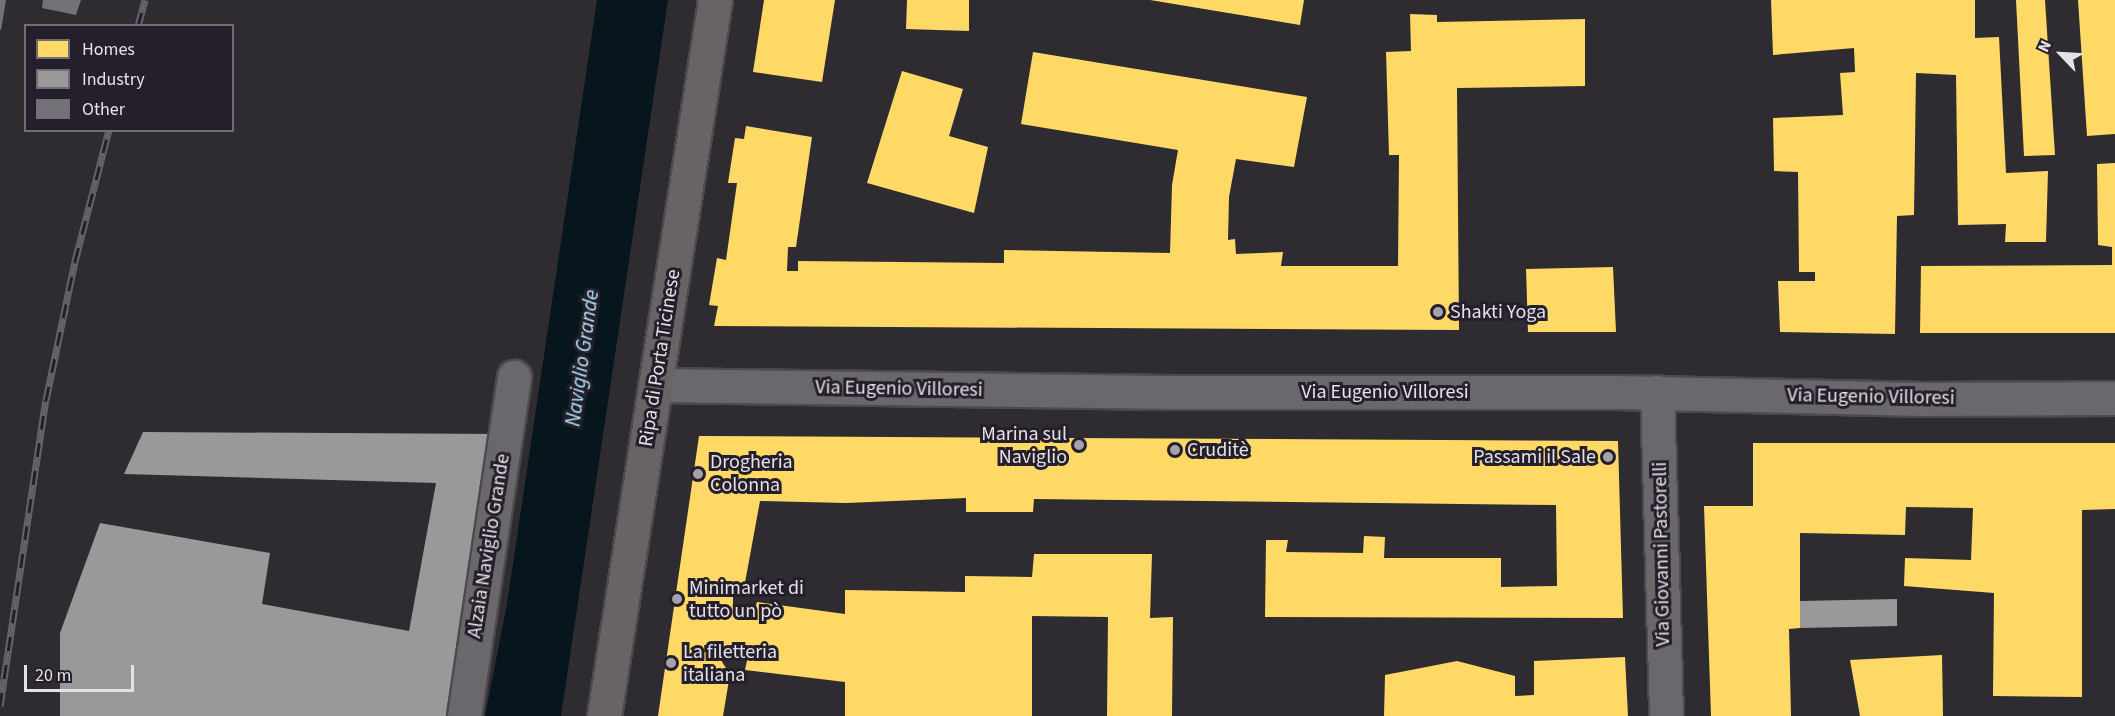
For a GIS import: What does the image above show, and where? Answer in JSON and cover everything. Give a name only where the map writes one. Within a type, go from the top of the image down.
[{"type":"street","name":"Ripa di Porta Ticinese","points":[[604,716],[715,0]]},
{"type":"street","name":"Alzaia Naviglio Grande","points":[[464,716],[514,376]]},
{"type":"street","name":"Via Eugenio Villoresi","points":[[656,384],[1172,392],[1657,392],[1923,399],[2115,398]]},
{"type":"street","name":"Via Giovanni Pastorelli","points":[[1657,392],[1666,716]]},
{"type":"water","name":"Naviglio Grande","points":[[597,0],[668,0],[561,716],[485,716],[507,604]]},
{"type":"building: Homes","points":[[764,0],[835,0],[822,82],[753,72]]},
{"type":"building: Homes","points":[[907,0],[969,0],[969,31],[906,29]]},
{"type":"building: Homes","points":[[1150,0],[1304,0],[1300,25]]},
{"type":"building: Homes","points":[[1771,0],[1975,0],[1975,38],[1999,37],[2006,173],[2048,171],[2046,242],[2005,242],[2006,224],[1958,225],[1956,75],[1916,73],[1914,215],[1897,216],[1895,334],[1780,332],[1778,281],[1815,281],[1815,272],[1799,272],[1798,172],[1774,171],[1773,118],[1843,115],[1840,73],[1855,72],[1854,48],[1773,55]]},
{"type":"building: Homes","points":[[2016,0],[2045,0],[2055,155],[2024,156]]},
{"type":"building: Homes","points":[[2078,0],[2115,0],[2115,134],[2087,136]]},
{"type":"building: Homes","points":[[1410,14],[1437,15],[1437,22],[1585,19],[1585,86],[1457,88],[1459,330],[714,326],[718,306],[709,305],[717,258],[726,260],[737,183],[728,183],[735,138],[744,139],[746,126],[812,137],[796,247],[788,247],[787,271],[798,271],[798,261],[1004,263],[1004,250],[1170,253],[1172,185],[1178,150],[1021,124],[1033,52],[1307,97],[1294,167],[1236,159],[1229,197],[1228,240],[1235,239],[1236,254],[1283,252],[1281,266],[1398,266],[1399,155],[1389,155],[1386,52],[1411,51]]},
{"type":"building: Homes","points":[[902,71],[963,89],[949,136],[988,147],[974,213],[867,183]]},
{"type":"building: Homes","points":[[2115,163],[2115,333],[1920,333],[1921,266],[2112,265],[2112,247],[2098,245],[2097,164]]},
{"type":"building: Homes","points":[[1613,267],[1616,332],[1528,332],[1526,269]]},
{"type":"building: Homes","points":[[699,436],[1618,441],[1623,618],[1265,617],[1266,540],[1288,540],[1286,552],[1363,553],[1364,536],[1385,537],[1384,558],[1501,558],[1501,587],[1557,586],[1556,505],[1034,499],[1033,512],[966,512],[966,498],[846,503],[760,501],[744,588],[733,595],[733,607],[754,612],[757,602],[845,614],[845,590],[965,592],[965,576],[1032,577],[1034,554],[1152,554],[1150,618],[1173,617],[1172,716],[1107,716],[1108,617],[1032,616],[1032,716],[845,716],[845,682],[745,670],[748,656],[723,652],[722,662],[730,674],[723,716],[658,716]]},
{"type":"building: Homes","points":[[1753,443],[2115,443],[2115,509],[2082,510],[2082,697],[1993,696],[1994,593],[1904,586],[1905,558],[1971,560],[1973,508],[1906,507],[1905,535],[1800,533],[1800,628],[1789,629],[1791,716],[1711,716],[1704,506],[1753,506]]},
{"type":"building: Homes","points":[[1942,655],[1943,716],[1860,716],[1850,660]]},
{"type":"building: Homes","points":[[1625,657],[1628,716],[1384,716],[1385,675],[1457,661],[1515,676],[1515,696],[1534,695],[1534,661]]},
{"type":"building: Industry","points":[[143,432],[502,434],[456,716],[60,716],[60,633],[100,523],[270,553],[262,604],[409,631],[436,483],[124,474]]},
{"type":"building: Industry","points":[[1897,599],[1897,626],[1800,628],[1800,601]]},
{"type":"building: Other","points":[[0,0],[6,0],[1,30],[0,30]]},
{"type":"building: Other","points":[[43,0],[81,0],[76,15],[42,8]]},
{"type":"tram line","points":[[595,716],[705,0]]},
{"type":"tram line","points":[[612,716],[722,0]]},
{"type":"railway","points":[[139,24],[145,0]]},
{"type":"railway","points":[[0,706],[46,400],[75,261],[108,132]]},
{"type":"place","name":"Shakti Yoga","points":[[1438,312]]},
{"type":"place","name":"Marina sul Naviglio","points":[[1079,445]]},
{"type":"place","name":"Cruditè","points":[[1175,450]]},
{"type":"place","name":"Passami il Sale","points":[[1608,457]]},
{"type":"place","name":"Drogheria Colonna","points":[[698,474]]},
{"type":"place","name":"Minimarket di tutto un pò","points":[[677,599]]},
{"type":"place","name":"La filetteria italiana","points":[[671,663]]}]
